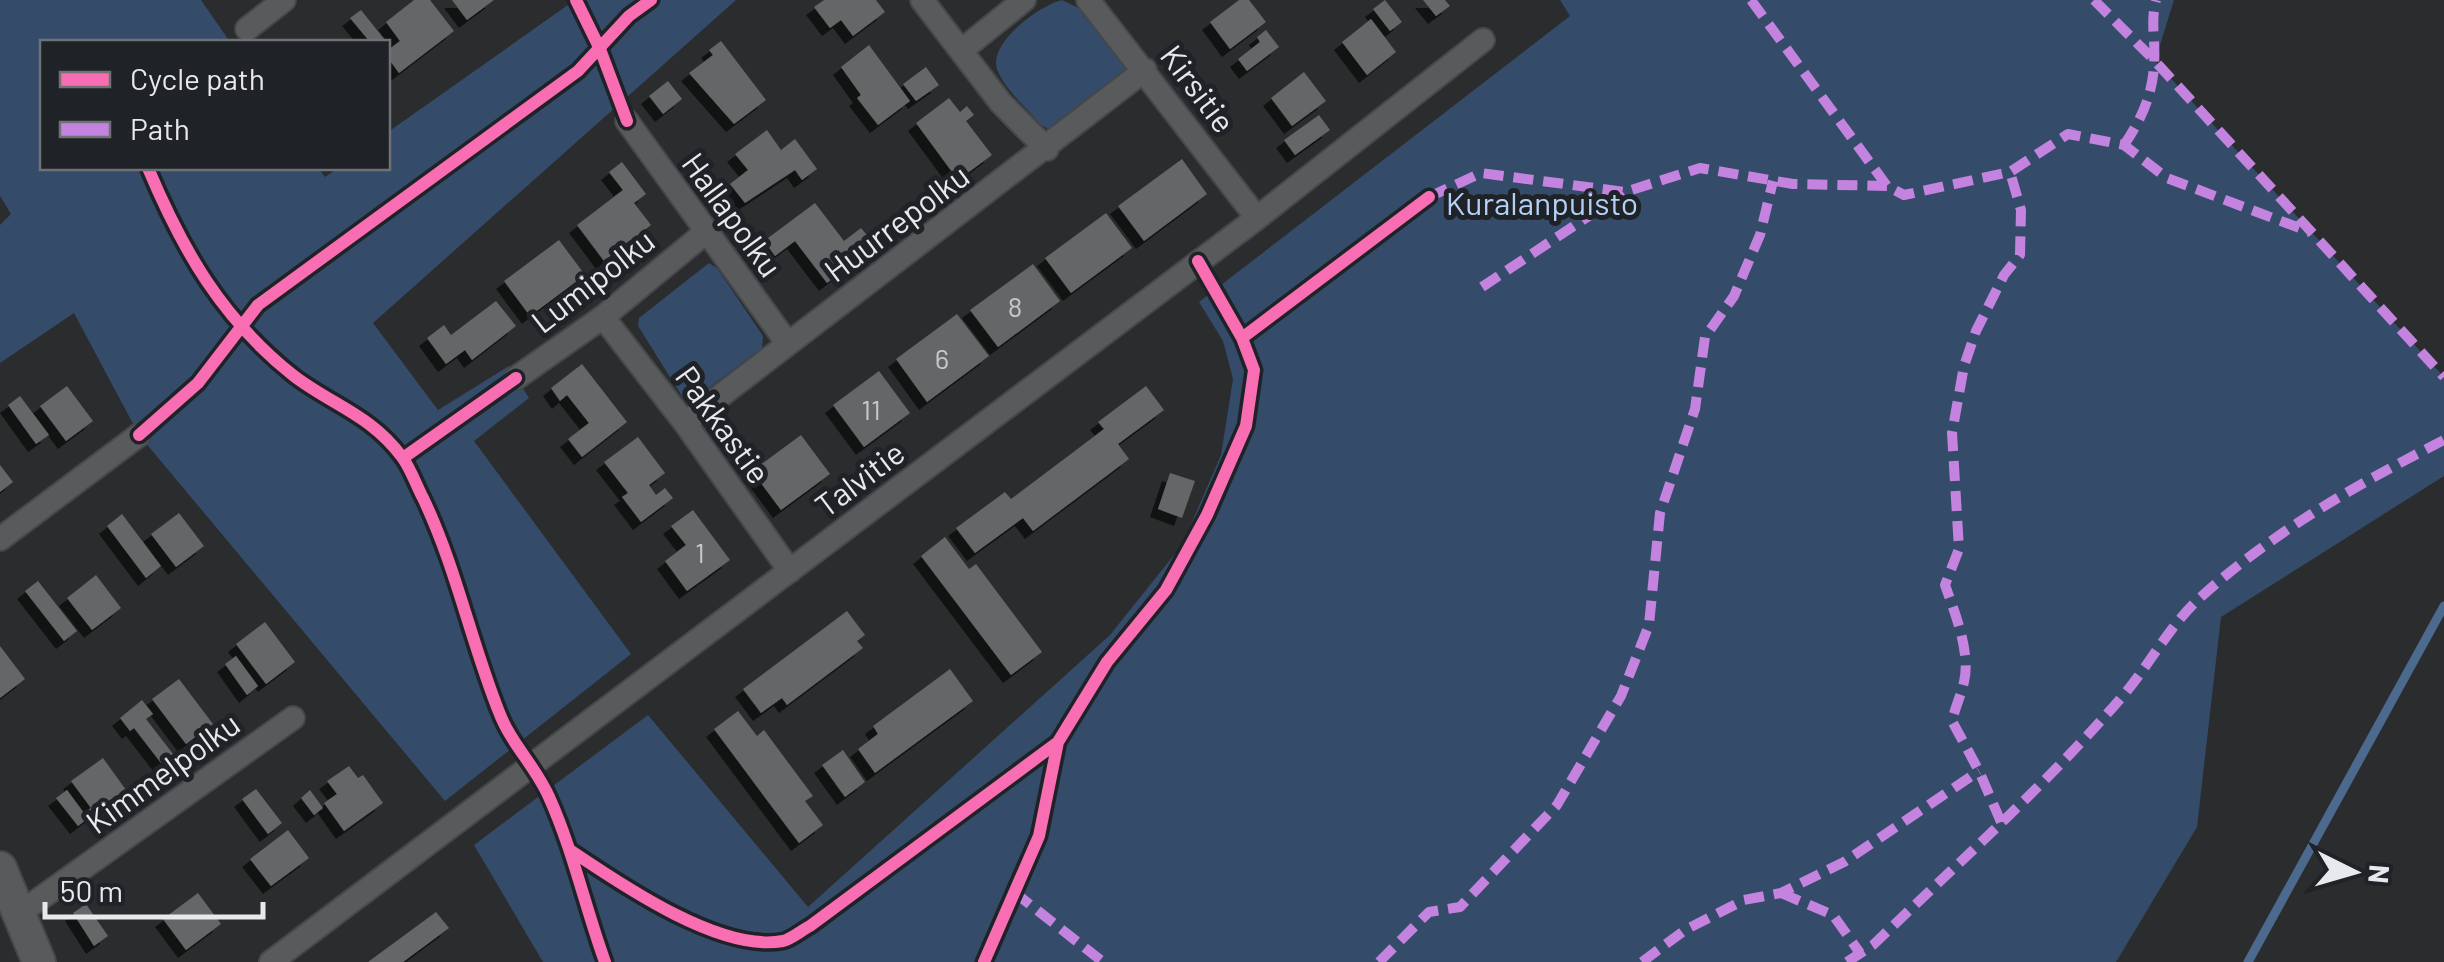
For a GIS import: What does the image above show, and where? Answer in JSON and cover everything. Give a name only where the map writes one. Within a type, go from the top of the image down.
[{"type":"street","points":[[247,29],[284,0]]},
{"type":"street","points":[[922,0],[1001,103],[1046,149]]},
{"type":"street","points":[[962,50],[1024,0]]},
{"type":"street","name":"Kirsitie","points":[[1088,0],[1257,218]]},
{"type":"street","name":"Talvitie","points":[[271,962],[1257,218],[1482,40]]},
{"type":"street","name":"Huurrepolku","points":[[685,423],[1145,70]]},
{"type":"street","name":"Hallapolku","points":[[627,121],[788,344]]},
{"type":"street","name":"Lumipolku","points":[[516,378],[602,316],[706,232]]},
{"type":"street","name":"Pakkastie","points":[[602,316],[685,423],[790,572]]},
{"type":"street","points":[[0,539],[138,436]]},
{"type":"street","name":"Kimmelpolku","points":[[20,913],[293,718]]},
{"type":"street","points":[[0,868],[39,962]]},
{"type":"green space","points":[[0,0],[201,0],[229,40],[40,40],[40,170],[320,170],[325,177],[335,170],[390,170],[390,131],[575,0],[736,0],[373,323],[438,410],[509,366],[529,398],[474,441],[631,654],[445,801],[139,435],[74,313],[0,363],[0,225],[11,214],[0,196]]},
{"type":"green space","points":[[1062,0],[1083,10],[1126,69],[1125,75],[1050,130],[1005,84],[996,59],[1018,27],[1041,9]]},
{"type":"green space","name":"Kuralanpuisto","points":[[1560,0],[2174,0],[2155,61],[2444,377],[2444,476],[2221,617],[2197,827],[2116,962],[543,962],[474,845],[648,715],[808,907],[1110,635],[1182,545],[1221,455],[1233,379],[1223,341],[1199,302],[1570,16]]},
{"type":"green space","points":[[709,263],[717,268],[763,336],[762,348],[690,402],[685,401],[638,326],[639,318]]},
{"type":"building","points":[[414,0],[430,0],[454,31],[399,73],[390,61],[390,48],[400,41],[386,22]]},
{"type":"building","points":[[452,0],[494,0],[467,20]]},
{"type":"building","points":[[824,0],[876,0],[885,12],[853,36],[841,20],[830,28],[814,7]]},
{"type":"building","points":[[1239,0],[1249,0],[1266,22],[1230,49],[1210,22]]},
{"type":"building","points":[[1385,0],[1402,22],[1390,31],[1373,9]]},
{"type":"building","points":[[1423,0],[1445,0],[1450,6],[1436,16]]},
{"type":"building","points":[[361,10],[385,40],[368,40],[350,18]]},
{"type":"building","points":[[1371,19],[1396,52],[1367,75],[1342,42]]},
{"type":"building","points":[[1266,30],[1279,47],[1247,71],[1238,59],[1260,42],[1257,37]]},
{"type":"building","points":[[721,41],[766,100],[734,124],[689,73],[713,55],[709,50]]},
{"type":"building","points":[[869,45],[910,101],[878,125],[857,98],[861,95],[841,67]]},
{"type":"building","points":[[926,67],[939,85],[916,101],[903,84]]},
{"type":"building","points":[[1304,72],[1326,101],[1292,126],[1271,98]]},
{"type":"building","points":[[668,81],[682,99],[663,114],[649,96]]},
{"type":"building","points":[[949,98],[960,112],[967,106],[974,115],[966,121],[992,155],[958,180],[916,123]]},
{"type":"building","points":[[1319,115],[1330,130],[1295,155],[1284,140]]},
{"type":"building","points":[[767,130],[781,150],[795,139],[817,169],[802,180],[795,170],[745,203],[730,184],[748,170],[735,154]]},
{"type":"building","points":[[1182,159],[1207,194],[1144,241],[1118,206]]},
{"type":"building","points":[[622,162],[646,194],[634,203],[651,225],[604,261],[577,225],[623,190],[609,172]]},
{"type":"building","points":[[815,203],[844,241],[861,228],[876,246],[827,283],[795,241],[775,256],[764,241]]},
{"type":"building","points":[[1106,213],[1132,248],[1071,293],[1045,258]]},
{"type":"building","points":[[559,240],[585,275],[530,316],[504,281]]},
{"type":"building","points":[[1033,264],[1060,301],[998,347],[970,310]]},
{"type":"building","points":[[496,301],[516,326],[472,360],[465,350],[446,364],[427,338],[444,325],[451,335]]},
{"type":"building","points":[[957,314],[989,356],[927,402],[896,359]]},
{"type":"building","points":[[582,364],[627,422],[582,457],[568,439],[589,423],[567,395],[560,401],[551,388]]},
{"type":"building","points":[[879,371],[910,413],[864,447],[833,405]]},
{"type":"building","points":[[67,386],[93,421],[66,441],[40,406]]},
{"type":"building","points":[[1146,386],[1164,410],[1118,444],[1129,459],[1033,531],[1023,518],[975,553],[956,528],[1005,492],[1011,499],[1104,429],[1098,422]]},
{"type":"building","points":[[20,396],[49,435],[36,444],[8,405]]},
{"type":"building","points":[[801,435],[830,474],[781,510],[752,471]]},
{"type":"building","points":[[638,437],[665,473],[649,485],[656,495],[665,488],[673,498],[641,522],[622,497],[628,493],[604,462]]},
{"type":"building","points":[[0,465],[13,482],[0,492]]},
{"type":"building","points":[[1170,473],[1195,481],[1182,518],[1158,509]]},
{"type":"building","points":[[693,510],[730,560],[687,591],[665,561],[686,545],[671,526]]},
{"type":"building","points":[[179,513],[204,546],[176,567],[151,534]]},
{"type":"building","points":[[122,514],[161,566],[146,578],[107,526]]},
{"type":"building","points":[[945,537],[969,569],[976,564],[1042,652],[1011,675],[921,556]]},
{"type":"building","points":[[96,575],[121,608],[92,630],[67,598]]},
{"type":"building","points":[[38,581],[77,631],[64,641],[25,591]]},
{"type":"building","points":[[847,611],[865,635],[857,641],[863,648],[787,705],[782,698],[761,713],[743,689]]},
{"type":"building","points":[[265,622],[295,662],[266,684],[236,644]]},
{"type":"building","points":[[0,646],[25,679],[0,698]]},
{"type":"building","points":[[236,656],[258,686],[247,695],[225,664]]},
{"type":"building","points":[[950,669],[973,701],[875,773],[858,749],[878,734],[873,726]]},
{"type":"building","points":[[179,679],[213,724],[186,744],[152,699]]},
{"type":"building","points":[[142,700],[153,714],[146,719],[173,754],[161,763],[134,728],[130,731],[120,718]]},
{"type":"building","points":[[738,711],[757,736],[764,730],[813,796],[805,801],[823,825],[799,843],[714,729]]},
{"type":"building","points":[[843,750],[865,782],[845,797],[822,765]]},
{"type":"building","points":[[103,758],[126,790],[78,826],[56,798],[67,790],[84,813],[91,808],[71,781]]},
{"type":"building","points":[[349,766],[358,778],[363,775],[383,803],[344,831],[324,803],[337,794],[327,781]]},
{"type":"building","points":[[256,789],[282,823],[268,834],[242,799]]},
{"type":"building","points":[[310,790],[323,808],[314,815],[301,798]]},
{"type":"building","points":[[288,830],[309,858],[271,886],[250,859]]},
{"type":"building","points":[[198,893],[221,924],[186,950],[163,919]]},
{"type":"building","points":[[86,904],[108,936],[94,946],[73,913]]},
{"type":"building","points":[[436,912],[449,928],[403,962],[368,962]]},
{"type":"waterway","points":[[2248,962],[2444,606]]},
{"type":"marked path","points":[[1751,0],[1887,186],[1904,195],[2010,172],[2068,134],[2124,145],[2167,178],[2310,232]]},
{"type":"marked path","points":[[2094,0],[2155,61],[2444,377]]},
{"type":"marked path","points":[[2124,145],[2149,96],[2156,0]]},
{"type":"marked path","points":[[1429,197],[1481,173],[1625,192],[1700,168],[1793,184],[1887,186]]},
{"type":"marked path","points":[[2001,822],[1952,721],[1966,671],[1961,633],[1945,585],[1959,549],[1952,433],[1964,366],[1976,331],[2004,275],[2020,255],[2021,210],[2010,172]]},
{"type":"marked path","points":[[1379,962],[1429,912],[1460,907],[1557,805],[1621,696],[1649,625],[1660,513],[1695,409],[1705,337],[1734,296],[1760,235],[1773,181]]},
{"type":"marked path","points":[[1482,287],[1625,192]]},
{"type":"marked path","points":[[1847,962],[1873,945],[2062,762],[2121,698],[2202,596],[2258,550],[2318,510],[2444,440]]},
{"type":"marked path","points":[[1642,962],[1685,930],[1744,900],[1781,893],[1844,862],[1979,771]]},
{"type":"marked path","points":[[1014,892],[1103,962]]},
{"type":"marked path","points":[[1781,893],[1833,915],[1860,953]]},
{"type":"cycle path","points":[[576,0],[600,49],[627,121]]},
{"type":"cycle path","points":[[139,435],[198,383],[258,305],[578,71],[629,16],[651,0]]},
{"type":"cycle path","points":[[149,170],[175,228],[225,307],[268,354],[308,386],[377,431],[408,467],[435,524],[499,712],[544,786],[557,817],[605,962]]},
{"type":"cycle path","points":[[1242,338],[1429,197]]},
{"type":"cycle path","points":[[984,962],[1039,836],[1058,742],[1107,662],[1166,590],[1207,515],[1246,426],[1254,370],[1242,338],[1198,261]]},
{"type":"cycle path","points":[[403,458],[516,378]]},
{"type":"cycle path","points":[[570,850],[642,896],[701,926],[758,942],[783,941],[810,926],[1058,742]]}]
